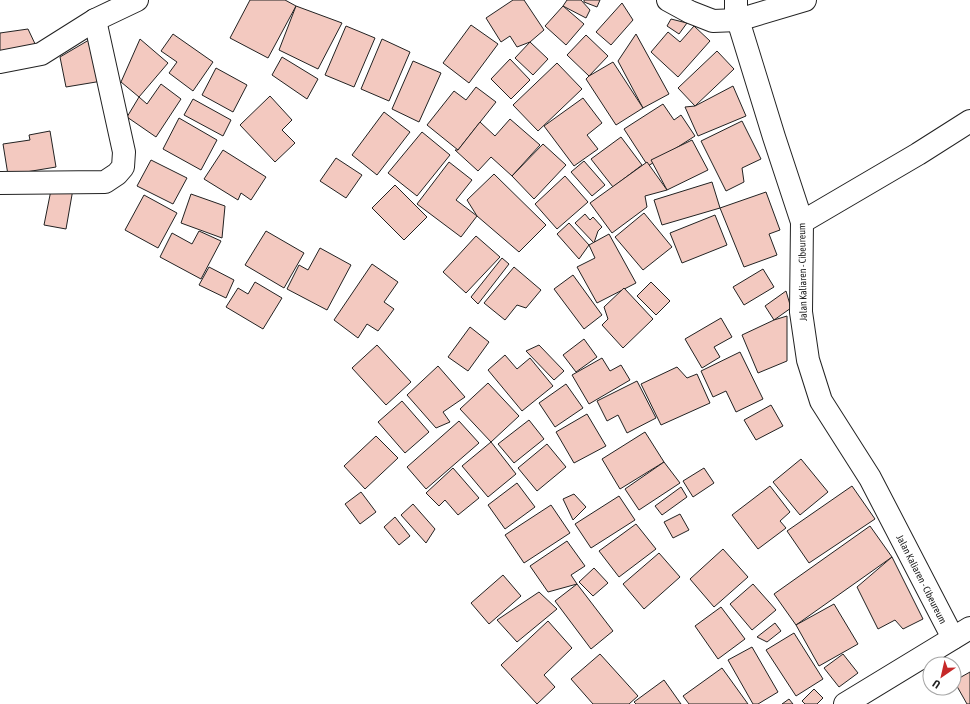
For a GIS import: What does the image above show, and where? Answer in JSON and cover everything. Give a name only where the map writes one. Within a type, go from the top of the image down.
[{"type":"street","points":[[0,62],[41,54],[94,20],[137,0]]},
{"type":"street","points":[[668,0],[690,12],[712,21],[737,11],[805,0]]},
{"type":"street","name":"Jalan Kaliaren - Cibeureum","points":[[737,11],[774,137],[802,222],[801,312],[808,360],[821,401],[870,478],[961,633]]},
{"type":"street","points":[[0,183],[105,182],[117,174],[123,167],[124,152],[94,20]]},
{"type":"street","points":[[802,222],[918,154],[970,121]]},
{"type":"street","points":[[851,702],[961,633]]},
{"type":"building","points":[[250,0],[285,0],[296,6],[268,58],[230,38]]},
{"type":"building","points":[[513,0],[524,0],[544,30],[530,42],[517,47],[510,36],[501,42],[486,18]]},
{"type":"building","points":[[567,0],[581,0],[590,10],[586,18],[563,6]]},
{"type":"building","points":[[584,0],[600,0],[597,7],[584,2]]},
{"type":"building","points":[[622,3],[633,20],[611,45],[596,32]]},
{"type":"building","points":[[296,6],[342,23],[318,69],[279,50]]},
{"type":"building","points":[[563,6],[584,24],[566,45],[545,26]]},
{"type":"building","points":[[671,19],[687,23],[679,34],[667,26]]},
{"type":"building","points":[[471,25],[498,44],[469,83],[443,63]]},
{"type":"building","points":[[346,26],[375,38],[354,87],[325,75]]},
{"type":"building","points":[[694,26],[710,41],[678,77],[651,52],[668,32],[680,42]]},
{"type":"building","points":[[28,29],[37,48],[0,54],[0,33]]},
{"type":"building","points":[[173,34],[213,62],[193,91],[169,73],[177,62],[161,51]]},
{"type":"building","points":[[636,34],[669,94],[643,108],[618,61]]},
{"type":"building","points":[[586,35],[608,56],[589,76],[567,55]]},
{"type":"building","points":[[94,37],[102,81],[66,87],[60,57]]},
{"type":"building","points":[[140,39],[168,63],[139,97],[121,82]]},
{"type":"building","points":[[382,39],[410,52],[389,101],[361,89]]},
{"type":"building","points":[[530,42],[548,59],[533,75],[515,58]]},
{"type":"building","points":[[717,51],[734,69],[695,106],[678,88]]},
{"type":"building","points":[[282,57],[318,79],[307,99],[272,75]]},
{"type":"building","points":[[510,59],[530,80],[511,99],[491,79]]},
{"type":"building","points":[[413,61],[441,73],[419,122],[392,109]]},
{"type":"building","points":[[613,62],[643,108],[616,125],[586,79]]},
{"type":"building","points":[[557,63],[582,89],[538,131],[513,105]]},
{"type":"building","points":[[216,68],[247,85],[233,112],[202,95]]},
{"type":"building","points":[[161,84],[181,99],[156,137],[127,117],[139,97],[147,104]]},
{"type":"building","points":[[733,86],[746,116],[698,136],[685,107],[695,106]]},
{"type":"building","points":[[476,87],[496,102],[458,150],[427,125],[454,91],[466,100]]},
{"type":"building","points":[[270,96],[292,120],[282,130],[295,143],[275,162],[240,125]]},
{"type":"building","points":[[583,98],[602,123],[587,135],[598,149],[574,166],[544,126]]},
{"type":"building","points":[[193,99],[231,120],[223,136],[184,115]]},
{"type":"building","points":[[663,104],[674,120],[681,115],[695,136],[648,166],[624,129]]},
{"type":"building","points":[[384,112],[410,132],[377,175],[352,155]]},
{"type":"building","points":[[179,118],[217,140],[201,170],[163,149]]},
{"type":"building","points":[[510,119],[540,145],[512,176],[491,157],[478,171],[455,150],[458,150],[480,122],[495,136]]},
{"type":"building","points":[[742,121],[761,159],[742,168],[744,182],[726,191],[701,141]]},
{"type":"building","points":[[50,131],[56,167],[8,175],[3,144],[30,140],[29,135]]},
{"type":"building","points":[[422,132],[450,155],[417,196],[388,173]]},
{"type":"building","points":[[621,137],[642,165],[613,187],[591,159]]},
{"type":"building","points":[[692,140],[708,170],[667,190],[651,160]]},
{"type":"building","points":[[543,144],[566,165],[534,199],[512,176]]},
{"type":"building","points":[[223,150],[266,177],[251,200],[241,193],[238,200],[204,179]]},
{"type":"building","points":[[336,158],[362,175],[346,198],[320,181]]},
{"type":"building","points":[[151,160],[187,178],[173,204],[137,186]]},
{"type":"building","points":[[584,161],[605,185],[592,196],[571,172]]},
{"type":"building","points":[[449,162],[472,180],[456,200],[477,216],[461,237],[417,204]]},
{"type":"building","points":[[647,162],[667,190],[645,196],[647,207],[612,233],[590,203]]},
{"type":"building","points":[[494,174],[546,225],[519,252],[477,216],[467,200]]},
{"type":"building","points":[[565,176],[588,202],[557,229],[535,204]]},
{"type":"building","points":[[712,182],[720,208],[662,225],[654,200]]},
{"type":"building","points":[[52,185],[73,189],[66,229],[44,225]]},
{"type":"building","points":[[395,185],[427,217],[404,240],[372,208]]},
{"type":"building","points":[[766,192],[780,230],[769,234],[777,255],[744,267],[720,208]]},
{"type":"building","points":[[191,194],[225,206],[222,238],[181,223]]},
{"type":"building","points":[[144,195],[177,213],[158,248],[125,230]]},
{"type":"building","points":[[644,213],[672,247],[643,270],[615,237]]},
{"type":"building","points":[[585,214],[590,220],[593,217],[602,227],[598,231],[594,243],[575,223]]},
{"type":"building","points":[[715,215],[727,245],[682,263],[670,233]]},
{"type":"building","points":[[569,223],[589,245],[579,259],[557,234]]},
{"type":"building","points":[[199,231],[221,241],[201,279],[160,257],[172,233],[192,244]]},
{"type":"building","points":[[266,231],[304,253],[284,288],[245,265]]},
{"type":"building","points":[[609,234],[636,283],[597,303],[577,267],[595,258],[589,245]]},
{"type":"building","points":[[476,236],[500,257],[466,293],[443,272]]},
{"type":"building","points":[[320,248],[351,265],[327,310],[287,289],[299,265],[308,270]]},
{"type":"building","points":[[502,258],[509,264],[478,304],[471,297]]},
{"type":"building","points":[[372,264],[398,282],[384,302],[394,309],[378,331],[367,324],[358,338],[334,320]]},
{"type":"building","points":[[209,267],[234,280],[226,298],[199,285]]},
{"type":"building","points":[[514,267],[541,290],[526,308],[517,305],[505,320],[484,303]]},
{"type":"building","points":[[763,269],[774,287],[744,305],[733,287]]},
{"type":"building","points":[[573,275],[602,315],[584,329],[554,289]]},
{"type":"building","points":[[255,282],[282,298],[263,329],[226,307],[238,288],[248,294]]},
{"type":"building","points":[[651,282],[670,301],[656,315],[637,296]]},
{"type":"building","points":[[624,288],[653,319],[623,348],[602,325],[608,319],[604,307]]},
{"type":"building","points":[[786,291],[791,308],[774,320],[765,306]]},
{"type":"building","points":[[787,316],[787,361],[758,373],[742,335],[774,320]]},
{"type":"building","points":[[721,318],[732,337],[714,347],[720,357],[702,368],[685,339]]},
{"type":"building","points":[[470,327],[489,342],[468,371],[448,357]]},
{"type":"building","points":[[584,339],[597,357],[576,372],[563,355]]},
{"type":"building","points":[[377,345],[411,382],[386,405],[352,368]]},
{"type":"building","points":[[539,345],[564,371],[554,380],[526,351]]},
{"type":"building","points":[[740,352],[763,399],[736,412],[726,391],[713,397],[701,371]]},
{"type":"building","points":[[505,355],[517,369],[530,358],[553,386],[522,411],[488,370]]},
{"type":"building","points":[[602,358],[610,371],[621,365],[630,380],[589,404],[572,375]]},
{"type":"building","points":[[438,366],[465,397],[443,412],[450,422],[436,428],[407,395]]},
{"type":"building","points":[[677,367],[687,378],[697,374],[710,403],[661,425],[641,384]]},
{"type":"building","points":[[637,381],[656,418],[627,433],[618,415],[607,421],[597,401]]},
{"type":"building","points":[[488,383],[519,416],[491,442],[460,409]]},
{"type":"building","points":[[566,384],[583,408],[555,427],[539,403]]},
{"type":"building","points":[[402,401],[429,432],[405,453],[378,422]]},
{"type":"building","points":[[771,405],[783,426],[756,440],[744,420]]},
{"type":"building","points":[[587,414],[606,446],[574,463],[556,432]]},
{"type":"building","points":[[529,420],[544,439],[514,463],[498,444]]},
{"type":"building","points":[[459,421],[479,443],[426,489],[407,467]]},
{"type":"building","points":[[645,432],[664,462],[620,489],[602,459]]},
{"type":"building","points":[[376,436],[398,458],[365,489],[344,466]]},
{"type":"building","points":[[491,442],[516,474],[488,497],[462,466]]},
{"type":"building","points":[[547,444],[566,467],[537,491],[518,468]]},
{"type":"building","points":[[801,459],[828,492],[800,515],[773,482]]},
{"type":"building","points":[[664,462],[680,483],[639,510],[625,489]]},
{"type":"building","points":[[453,468],[479,498],[458,515],[445,500],[439,506],[426,493]]},
{"type":"building","points":[[704,468],[714,483],[693,497],[683,481]]},
{"type":"building","points":[[517,483],[535,507],[505,529],[488,505]]},
{"type":"building","points":[[770,486],[790,512],[780,521],[786,528],[758,549],[732,515]]},
{"type":"building","points":[[852,486],[875,519],[809,563],[787,531]]},
{"type":"building","points":[[681,487],[687,497],[662,515],[655,506]]},
{"type":"building","points":[[361,492],[376,512],[360,524],[345,504]]},
{"type":"building","points":[[574,494],[586,507],[573,520],[563,499]]},
{"type":"building","points":[[619,496],[635,520],[591,548],[575,524]]},
{"type":"building","points":[[413,504],[435,529],[426,543],[401,515]]},
{"type":"building","points":[[551,505],[570,533],[524,563],[505,535]]},
{"type":"building","points":[[680,514],[689,530],[673,538],[664,522]]},
{"type":"building","points":[[395,517],[410,536],[399,545],[384,527]]},
{"type":"building","points":[[636,524],[656,549],[619,577],[599,551]]},
{"type":"building","points":[[870,526],[892,557],[796,625],[774,594]]},
{"type":"building","points":[[567,541],[585,566],[571,575],[577,584],[548,592],[530,566]]},
{"type":"building","points":[[723,549],[748,577],[714,607],[690,579]]},
{"type":"building","points":[[659,553],[680,577],[644,609],[623,584]]},
{"type":"building","points":[[892,557],[923,619],[903,629],[895,620],[878,629],[857,587]]},
{"type":"building","points":[[594,568],[608,583],[593,596],[579,582]]},
{"type":"building","points":[[503,575],[521,596],[489,624],[471,603]]},
{"type":"building","points":[[577,584],[613,631],[591,649],[555,601]]},
{"type":"building","points":[[753,584],[776,610],[752,630],[730,604]]},
{"type":"building","points":[[539,592],[557,609],[517,642],[497,620]]},
{"type":"building","points":[[834,604],[858,644],[819,666],[796,625]]},
{"type":"building","points":[[721,607],[745,639],[718,659],[695,626]]},
{"type":"building","points":[[548,621],[572,648],[544,675],[555,687],[537,704],[501,665]]},
{"type":"building","points":[[775,623],[781,631],[767,642],[757,637]]},
{"type":"building","points":[[794,633],[823,679],[796,696],[766,650]]},
{"type":"building","points":[[752,647],[778,692],[758,704],[753,704],[728,660]]},
{"type":"building","points":[[600,654],[638,696],[629,704],[593,704],[571,679]]},
{"type":"building","points":[[843,654],[858,673],[839,687],[824,668]]},
{"type":"building","points":[[722,668],[748,704],[689,704],[683,696]]},
{"type":"building","points":[[970,672],[970,704],[967,704],[962,695],[962,676]]},
{"type":"building","points":[[664,680],[681,704],[636,704],[634,702]]},
{"type":"building","points":[[814,689],[823,698],[817,704],[805,704],[802,701]]},
{"type":"building","points":[[789,699],[793,704],[782,704]]}]
